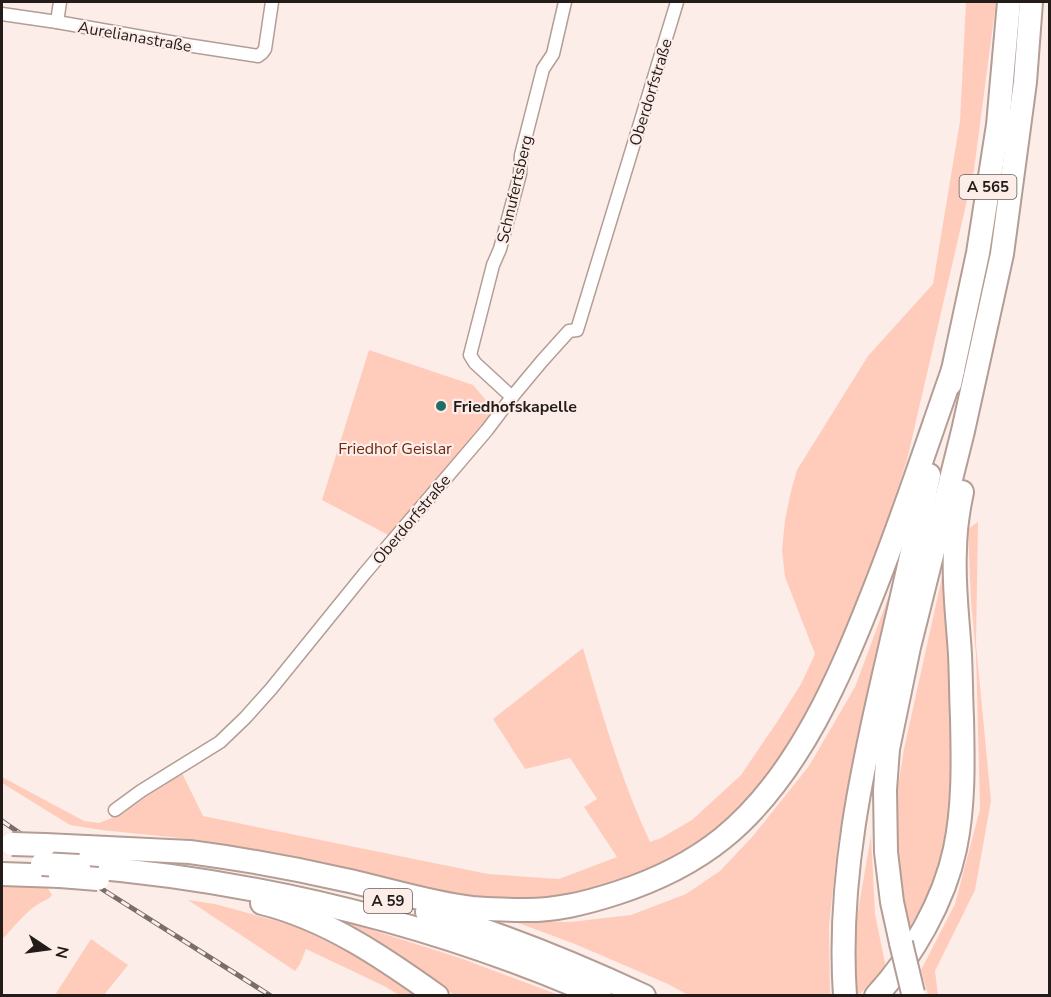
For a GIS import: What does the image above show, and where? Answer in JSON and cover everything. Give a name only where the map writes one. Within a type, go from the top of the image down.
[{"type":"highway","name":"A 565","points":[[953,370],[978,253],[998,125],[1009,2]]},
{"type":"highway","name":"A 565","points":[[963,431],[1002,254],[1025,82],[1031,2]]},
{"type":"highway","points":[[2,874],[59,859],[107,861],[190,852],[305,871],[472,908],[518,910],[563,908],[636,887],[671,871],[722,838],[745,817],[772,787],[823,707],[847,657],[888,554],[953,370]]},
{"type":"highway","points":[[845,987],[847,888],[858,793],[953,370]]},
{"type":"highway","points":[[913,994],[892,902],[886,852],[885,790],[888,749],[909,646],[963,431]]},
{"type":"highway","points":[[876,996],[893,978],[924,929],[943,888],[955,851],[964,770],[954,552],[966,466],[963,431]]},
{"type":"highway","name":"A 59","points":[[5,850],[59,859],[229,865],[294,877],[454,920],[560,959],[644,996]]},
{"type":"highway","points":[[107,861],[131,876],[159,885],[242,899],[304,917],[357,942],[437,996]]},
{"type":"highway","name":"A 59","points":[[131,876],[228,884],[377,916],[510,959],[600,996]]},
{"type":"street","points":[[57,22],[60,2]]},
{"type":"street","name":"Aurelianastraße","points":[[2,14],[253,56],[262,53],[265,49],[272,2]]},
{"type":"street","name":"Schnufertsberg","points":[[512,397],[475,363],[470,355],[520,174],[521,154],[543,69],[554,54],[565,2]]},
{"type":"street","name":"Oberdorfstraße","points":[[115,810],[141,791],[220,742],[245,718],[487,430],[512,397],[569,331],[577,330],[677,2]]},
{"type":"green space","points":[[966,2],[996,2],[974,170],[907,460],[876,554],[848,628],[803,724],[758,788],[729,819],[700,844],[671,862],[593,891],[544,899],[463,896],[266,852],[199,840],[70,825],[2,783],[2,777],[84,821],[99,823],[122,814],[181,771],[203,816],[488,874],[559,879],[617,857],[584,807],[597,799],[570,758],[525,769],[493,719],[583,648],[621,771],[650,842],[692,820],[741,775],[801,684],[815,654],[785,577],[782,550],[791,491],[797,470],[868,356],[933,284],[960,121]]},
{"type":"green space","name":"Friedhof Geislar","points":[[369,350],[473,385],[495,411],[392,537],[322,500]]},
{"type":"green space","points":[[978,522],[976,644],[991,801],[975,890],[935,971],[938,995],[928,995],[921,970],[955,904],[980,809],[976,655],[968,529]]},
{"type":"green space","points":[[946,559],[955,742],[943,868],[908,939],[899,894],[898,787],[904,749]]},
{"type":"green space","points":[[901,563],[856,743],[837,849],[829,927],[830,995],[688,995],[575,944],[513,921],[570,922],[631,915],[686,894],[720,871],[753,836],[809,766],[855,687]]},
{"type":"green space","points":[[871,835],[875,914],[886,968],[859,995],[855,996],[855,929]]},
{"type":"green space","points":[[2,884],[47,887],[52,895],[30,910],[2,940]]},
{"type":"green space","points":[[188,900],[215,904],[295,926],[351,953],[416,995],[399,995],[306,949],[295,971]]},
{"type":"green space","points":[[328,916],[460,958],[559,995],[454,995],[370,938]]},
{"type":"green space","points":[[91,939],[128,965],[104,995],[55,995]]},
{"type":"railway","points":[[2,821],[105,891],[271,996]]},
{"type":"place","name":"Friedhofskapelle","points":[[441,406]]}]
